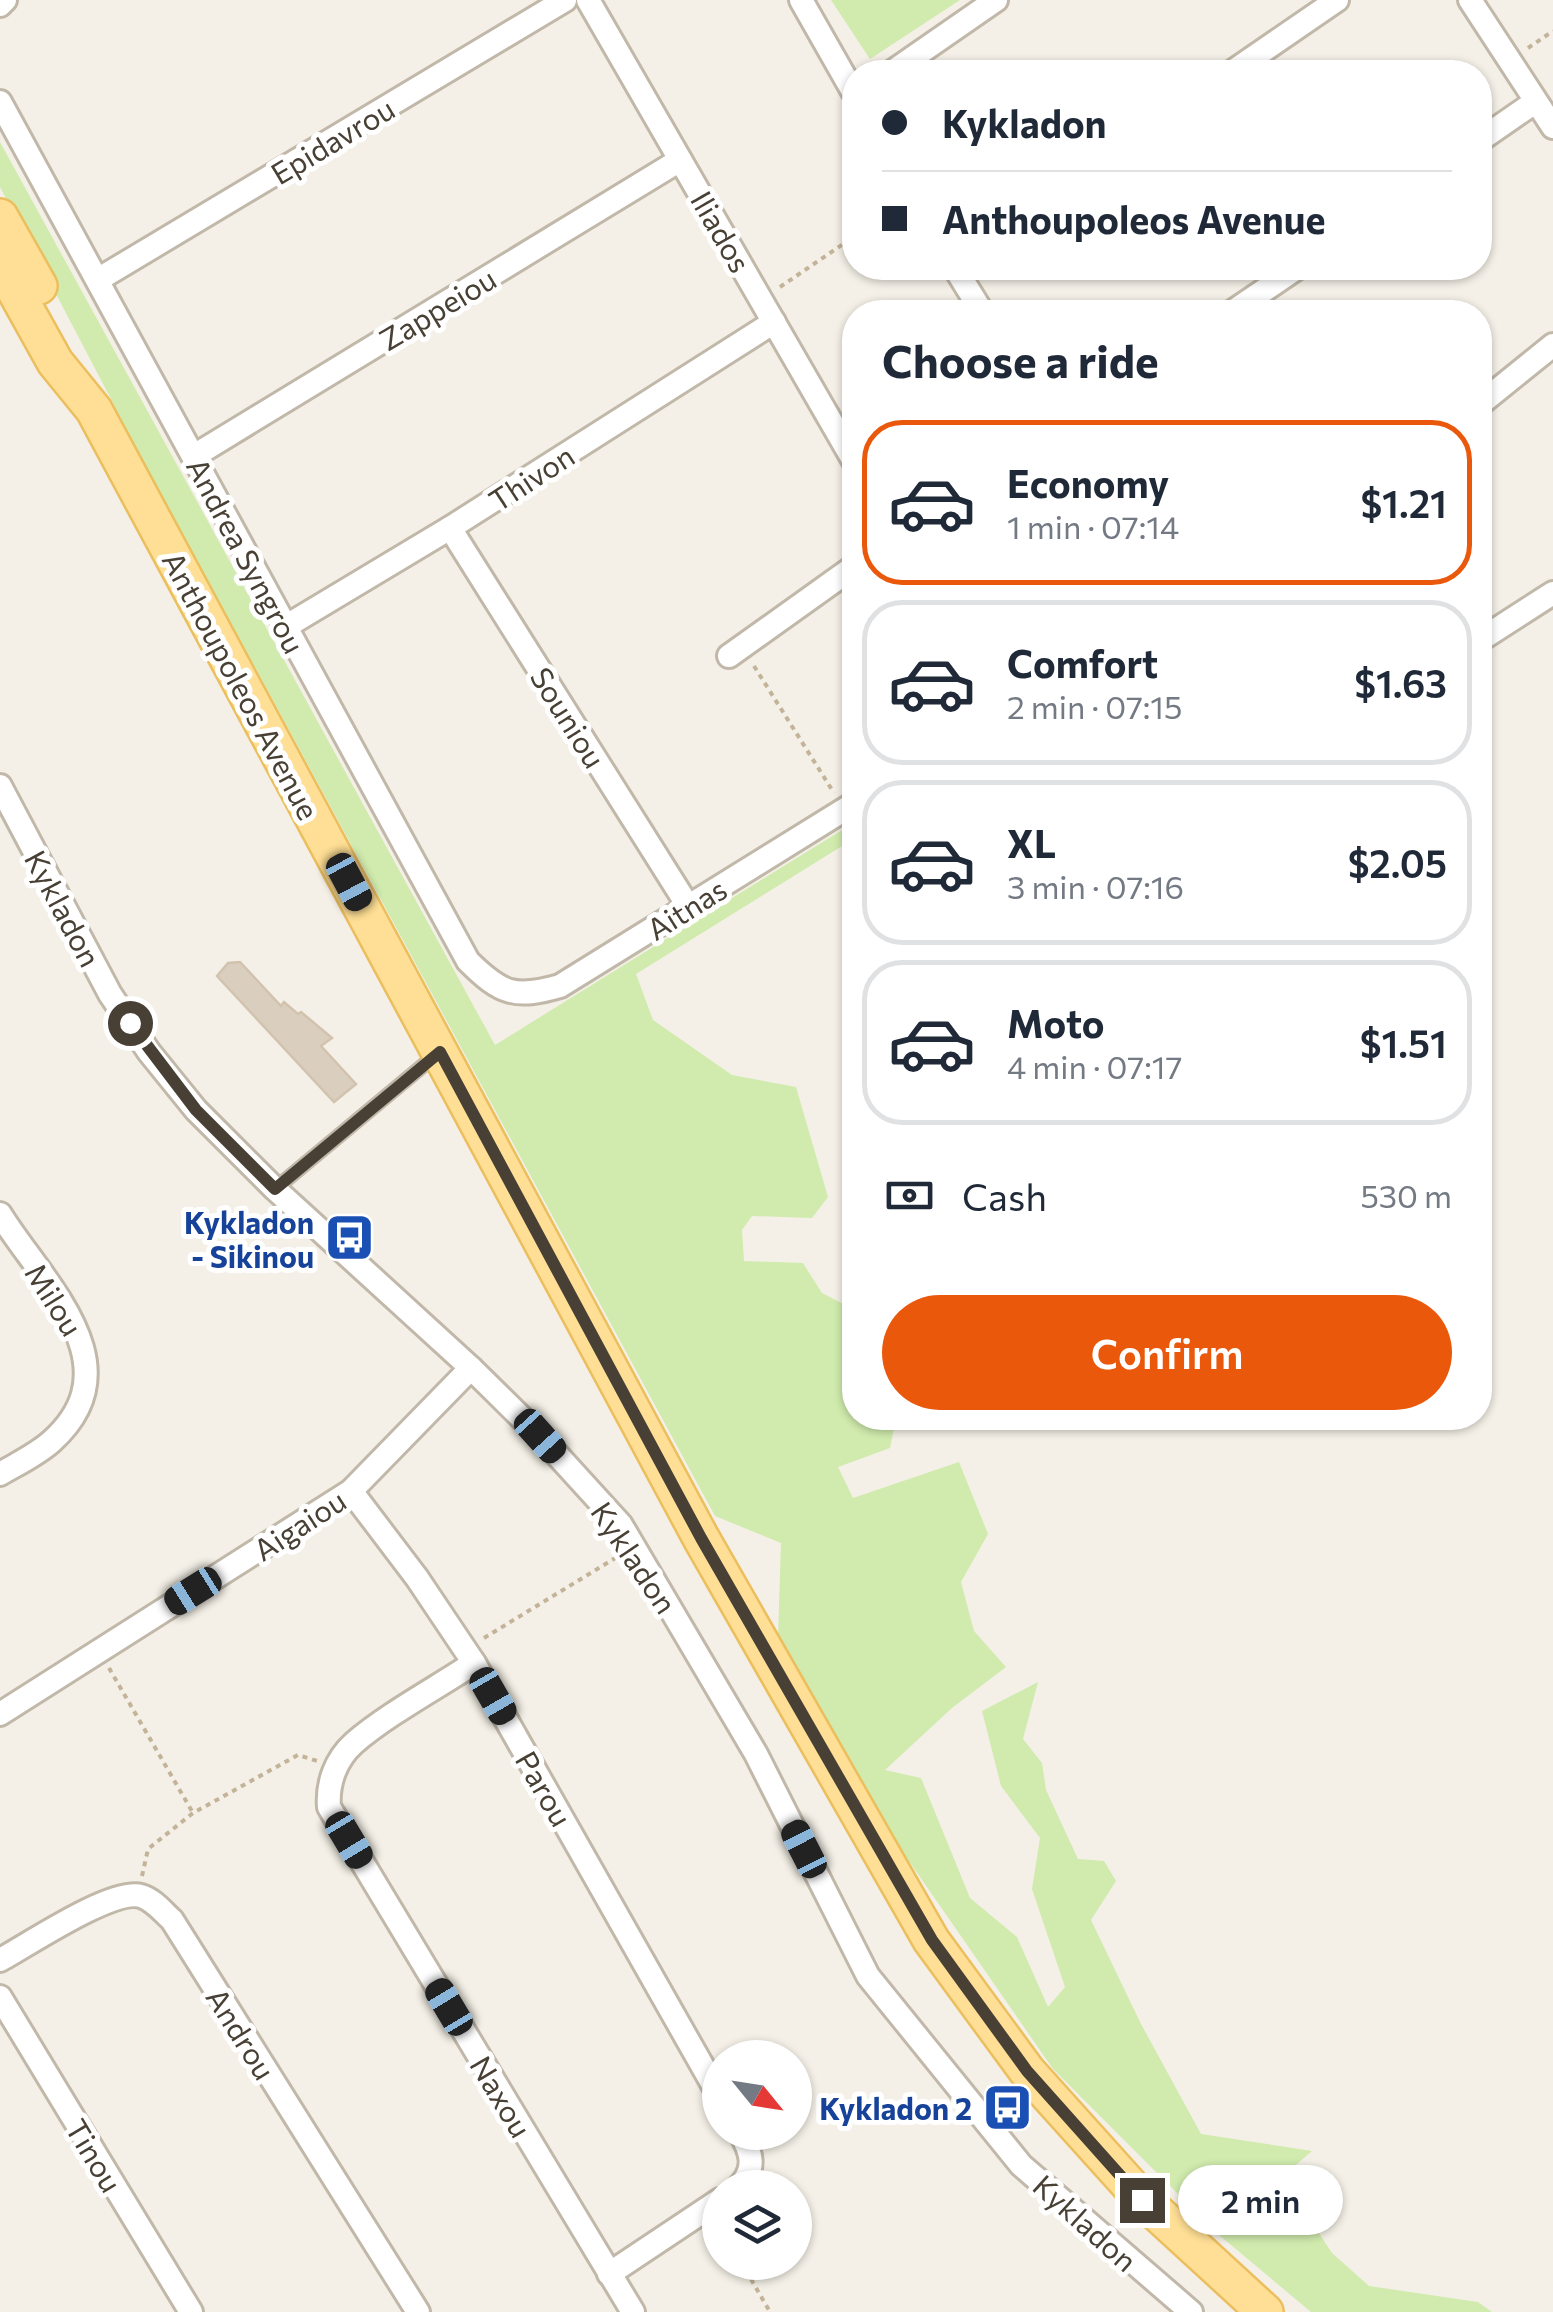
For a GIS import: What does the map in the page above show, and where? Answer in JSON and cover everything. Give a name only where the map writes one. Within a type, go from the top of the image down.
[{"type":"main road","name":"Anthoupoleos Avenue","points":[[0,217],[76,351],[94,410],[701,1538],[932,1940],[1027,2071],[1065,2114],[1142,2200],[1265,2312]]},
{"type":"main road","name":"Anthoupoleos Avenue","points":[[0,263],[54,362],[94,410]]},
{"type":"street","name":"Epidavrou","points":[[99,279],[565,0]]},
{"type":"street","name":"Iliados","points":[[588,0],[842,440]]},
{"type":"street","points":[[801,0],[842,72]]},
{"type":"street","points":[[909,60],[996,0]]},
{"type":"street","points":[[1250,60],[1337,0]]},
{"type":"street","points":[[1470,0],[1553,128]]},
{"type":"street","name":"Andrea Syngrou","points":[[0,102],[468,961],[488,981],[510,994]]},
{"type":"street","points":[[1492,132],[1535,102]]},
{"type":"street","name":"Zappeiou","points":[[194,456],[680,160]]},
{"type":"street","points":[[1250,300],[1279,280]]},
{"type":"street","name":"Thivon","points":[[284,627],[450,528],[774,322]]},
{"type":"street","points":[[1492,394],[1553,345]]},
{"type":"street","name":"Souniou","points":[[450,528],[688,906]]},
{"type":"street","points":[[735,651],[842,575]]},
{"type":"street","points":[[1492,632],[1553,593]]},
{"type":"street","name":"Kykladon","points":[[0,786],[110,994],[196,1110],[275,1189],[471,1368],[621,1525],[756,1754],[868,1976],[1021,2165],[1190,2312]]},
{"type":"street","name":"Aitnas","points":[[510,994],[560,986],[842,812]]},
{"type":"street","points":[[0,838],[21,827]]},
{"type":"street","name":"Milou","points":[[0,1474],[52,1441],[75,1411],[86,1378],[86,1353],[73,1320],[3,1225]]},
{"type":"street","name":"Aigaiou","points":[[0,1713],[351,1491],[471,1368]]},
{"type":"street","name":"Parou","points":[[351,1491],[470,1656],[702,2065]]},
{"type":"street","points":[[336,1767],[353,1744],[470,1656]]},
{"type":"street","name":"Naxou","points":[[336,1767],[328,1790],[329,1807],[633,2312]]},
{"type":"street","points":[[0,1960],[114,1898],[138,1895]]},
{"type":"street","name":"Androu","points":[[138,1895],[153,1902],[172,1920],[418,2312]]},
{"type":"street","name":"Tinou","points":[[0,1997],[191,2312]]},
{"type":"street","points":[[609,2274],[702,2212]]},
{"type":"lane","points":[[275,1189],[440,1052]]},
{"type":"path","points":[[1509,60],[1553,31]]},
{"type":"path","points":[[761,300],[842,245]]},
{"type":"path","points":[[735,651],[842,796]]},
{"type":"path","points":[[470,1656],[634,1547]]},
{"type":"path","points":[[99,1651],[194,1813]]},
{"type":"path","points":[[138,1895],[148,1848],[194,1813],[298,1755],[336,1767]]},
{"type":"path","points":[[751,2280],[770,2312]]},
{"type":"green space","points":[[831,0],[960,0],[870,59]]},
{"type":"green space","points":[[0,142],[495,1045],[842,830],[842,846],[636,974],[653,1020],[732,1075],[796,1087],[828,1197],[812,1218],[752,1216],[742,1230],[744,1261],[803,1263],[822,1293],[842,1303],[842,1430],[894,1430],[890,1448],[838,1467],[853,1498],[959,1462],[988,1534],[961,1582],[974,1631],[1006,1667],[952,1708],[885,1770],[921,1778],[970,1898],[1017,1937],[1048,2007],[1065,1987],[1032,1889],[1040,1838],[1001,1786],[982,1711],[1038,1682],[1023,1739],[1042,1763],[1046,1790],[1078,1859],[1104,1861],[1116,1881],[1091,1920],[1141,2024],[1201,2134],[1312,2151],[1282,2177],[1332,2253],[1369,2286],[1478,2302],[1492,2312],[1311,2312],[1219,2235],[1053,2069],[859,1789],[778,1638],[781,1543],[715,1516],[146,466],[0,187]]},
{"type":"building","points":[[240,962],[281,1006],[284,1002],[298,1014],[301,1012],[332,1038],[321,1046],[356,1084],[334,1102],[217,976],[228,963]]},
{"type":"place","name":"Kykladon - Sikinou","points":[[349,1238]]},
{"type":"place","name":"Kykladon 2","points":[[1007,2107]]},
{"type":"route","points":[[130,1023],[196,1110],[275,1189],[440,1052],[701,1538],[932,1940],[1027,2071],[1142,2200]]}]
